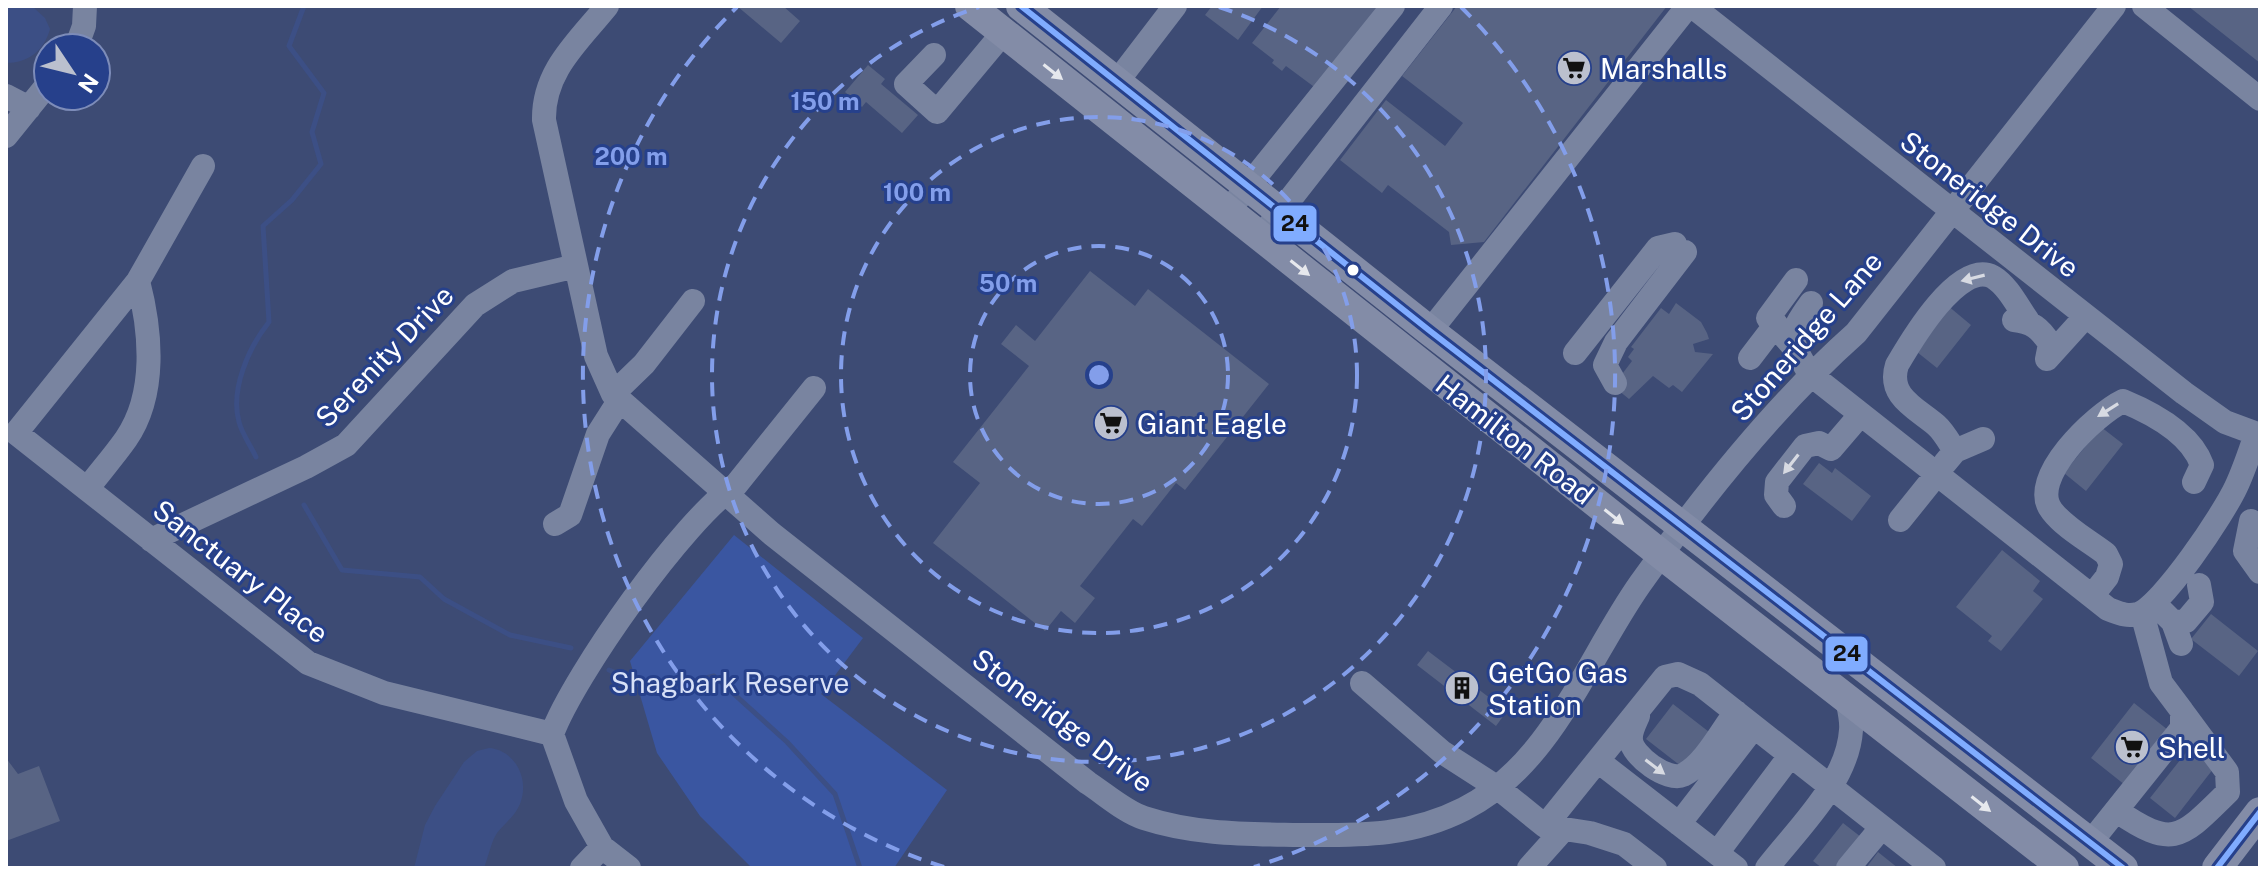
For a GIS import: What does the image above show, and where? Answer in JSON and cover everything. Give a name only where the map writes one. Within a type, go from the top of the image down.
[{"type":"main road","name":"Hamilton Road","points":[[1021,6],[1430,331],[2123,868]]},
{"type":"main road","name":"Hamilton Road","points":[[972,7],[1662,555],[2064,868]]},
{"type":"main road","points":[[2217,868],[2259,813]]},
{"type":"street","points":[[82,32],[85,6]]},
{"type":"street","points":[[607,6],[553,74],[544,96],[544,120],[596,356],[616,398]]},
{"type":"street","points":[[1116,83],[1175,6]]},
{"type":"street","points":[[1228,211],[1393,6]]},
{"type":"street","points":[[1261,237],[1441,6]]},
{"type":"street","points":[[1430,331],[1477,284],[1690,6]]},
{"type":"street","name":"Stoneridge Drive","points":[[1690,6],[2202,406],[2241,431],[2258,435]]},
{"type":"street","name":"Stoneridge Lane","points":[[1662,555],[1810,374],[1856,333],[2114,6]]},
{"type":"street","points":[[2144,6],[2260,99]]},
{"type":"street","points":[[934,55],[906,84],[937,112],[1003,33]]},
{"type":"street","points":[[6,96],[29,108]]},
{"type":"street","points":[[6,136],[32,104]]},
{"type":"street","name":"Sanctuary Place","points":[[203,166],[138,281],[11,429],[279,644],[337,678],[384,693],[552,734]]},
{"type":"street","points":[[1575,353],[1658,248],[1680,248],[1616,342],[1605,365],[1615,383]]},
{"type":"street","name":"Serenity Drive","points":[[151,540],[346,445],[475,305],[513,281],[576,266]]},
{"type":"street","points":[[1955,451],[1940,420],[1898,394],[1894,379],[1908,347],[1955,285],[1973,275],[1992,277],[2009,293],[2028,325],[2050,344],[2047,359],[2077,310]]},
{"type":"street","points":[[1796,280],[1768,318],[1792,345],[1810,374],[2092,596],[2126,616],[2147,607],[2190,577],[2258,435]]},
{"type":"street","points":[[87,489],[127,438],[139,414],[147,374],[149,323],[138,281]]},
{"type":"street","points":[[555,524],[570,515],[598,434],[616,398],[693,301]]},
{"type":"street","points":[[1792,345],[1794,327],[1811,303]]},
{"type":"street","points":[[2028,325],[2077,310]]},
{"type":"street","points":[[1750,358],[1776,324]]},
{"type":"street","points":[[629,868],[602,847],[576,801],[552,734],[560,713],[605,641],[662,563],[723,493],[736,485],[814,388]]},
{"type":"street","name":"Stoneridge Drive","points":[[616,398],[772,534],[1088,783],[1142,818],[1212,834],[1388,835],[1463,810],[1498,788],[1525,763],[1552,727],[1603,640],[1662,555]]},
{"type":"street","points":[[2092,596],[2107,577],[2111,564],[2106,554],[2051,511],[2045,497],[2051,474],[2080,434],[2102,410],[2123,401],[2145,410],[2198,452],[2202,465],[2194,482]]},
{"type":"street","points":[[2177,433],[2202,406]]},
{"type":"street","points":[[1784,506],[1776,495],[1777,482],[1805,446],[1819,443],[1831,449],[1861,414]]},
{"type":"street","points":[[1900,520],[1955,451],[1983,439]]},
{"type":"street","points":[[2227,505],[2252,524],[2245,551],[2260,572]]},
{"type":"street","points":[[2190,577],[2218,601]]},
{"type":"street","points":[[2147,607],[2177,633],[2202,602],[2190,577]]},
{"type":"street","points":[[2147,607],[2161,683],[2227,772],[2228,792]]},
{"type":"street","points":[[1529,868],[1598,761],[1665,677],[1678,674],[1700,684],[1934,868]]},
{"type":"street","points":[[1362,683],[1442,752],[1554,828],[1590,833],[1624,844],[1655,868]]},
{"type":"street","points":[[1767,868],[1830,787],[1845,758],[1851,729],[1847,699]]},
{"type":"street","points":[[1644,703],[1633,726],[1631,739],[1634,751],[1669,777],[1681,776],[1695,766],[1745,720]]},
{"type":"street","points":[[2090,843],[2182,728],[2182,711]]},
{"type":"street","points":[[1679,824],[1745,720]]},
{"type":"street","points":[[1598,761],[1726,860],[1790,756]]},
{"type":"street","points":[[2117,811],[2151,834],[2178,834],[2228,792]]},
{"type":"street","points":[[2228,792],[2259,813]]},
{"type":"street","points":[[1848,868],[1882,827]]},
{"type":"street","points":[[582,868],[602,847]]},
{"type":"green space","name":"Shagbark Reserve","points":[[734,535],[863,638],[821,694],[947,790],[894,868],[752,868],[700,816],[657,753],[630,661]]},
{"type":"shaded area","points":[[6,6],[32,6],[45,18],[49,32],[32,32],[32,55],[6,63]]},
{"type":"shaded area","points":[[489,748],[513,760],[521,776],[523,794],[515,812],[497,833],[484,868],[414,868],[425,825],[435,806],[464,762],[477,751]]},
{"type":"building","points":[[737,6],[783,6],[800,21],[781,43]]},
{"type":"building","points":[[1212,6],[1263,6],[1238,40],[1205,15]]},
{"type":"building","points":[[1281,6],[1381,6],[1317,89],[1286,66],[1282,71],[1272,63],[1274,60],[1252,43]]},
{"type":"building","points":[[1457,6],[1667,6],[1484,242],[1451,245],[1449,232],[1388,185],[1382,193],[1340,160],[1386,100],[1445,146],[1463,123],[1402,76]]},
{"type":"building","points":[[2188,6],[2260,6],[2260,63]]},
{"type":"building","points":[[868,65],[885,79],[881,84],[918,115],[902,133],[866,102],[862,107],[845,92]]},
{"type":"building","name":"Giant Eagle","points":[[1090,271],[1135,306],[1148,289],[1269,384],[1185,490],[1176,483],[1142,526],[1133,519],[1080,586],[1095,598],[1075,623],[1061,611],[1045,631],[933,543],[980,483],[953,462],[1029,366],[1001,344],[1016,325],[1035,341]]},
{"type":"building","points":[[1676,303],[1701,322],[1707,333],[1709,339],[1693,344],[1695,352],[1713,354],[1682,392],[1673,385],[1669,388],[1653,376],[1629,399],[1613,386],[1632,361],[1628,357],[1634,349],[1631,347],[1661,308],[1669,314]]},
{"type":"building","points":[[1947,305],[1971,325],[1937,368],[1912,348]]},
{"type":"building","points":[[2101,427],[2123,444],[2086,491],[2064,473]]},
{"type":"building","points":[[1819,463],[1832,473],[1835,468],[1871,496],[1852,521],[1803,484]]},
{"type":"building","points":[[2002,550],[2040,581],[2033,591],[2043,599],[2001,651],[1988,641],[1992,636],[1956,607]]},
{"type":"building","points":[[2211,614],[2258,651],[2239,676],[2191,639]]},
{"type":"building","name":"GetGo Gas Station","points":[[1428,651],[1507,711],[1496,726],[1417,665]]},
{"type":"building","points":[[2134,703],[2168,730],[2125,785],[2091,758]]},
{"type":"building","points":[[1673,704],[1713,735],[1686,770],[1646,739]]},
{"type":"building","points":[[2192,745],[2217,764],[2175,818],[2150,798]]},
{"type":"building","points":[[6,758],[18,774],[39,766],[60,821],[6,841]]},
{"type":"building","points":[[1843,823],[1861,837],[1837,868],[1822,868],[1813,861]]},
{"type":"building","points":[[1878,852],[1898,868],[1866,868]]},
{"type":"waterway","points":[[256,457],[240,426],[237,396],[248,356],[269,322],[263,226],[292,200],[321,164],[312,132],[324,93],[289,46],[304,6]]},
{"type":"waterway","points":[[304,505],[342,570],[420,577],[444,599],[510,635],[571,648]]},
{"type":"waterway","points":[[609,670],[658,690],[714,676],[787,742],[835,794],[860,868]]},
{"type":"transit line","name":"24","points":[[1021,6],[1430,331],[2123,868]]},
{"type":"transit line","name":"24","points":[[2217,868],[2260,812]]},
{"type":"place","name":"Marshalls","points":[[1574,68]]},
{"type":"place","name":"Giant Eagle","points":[[1111,423]]},
{"type":"place","name":"GetGo Gas Station","points":[[1462,688]]},
{"type":"place","name":"Shell","points":[[2132,747]]}]
